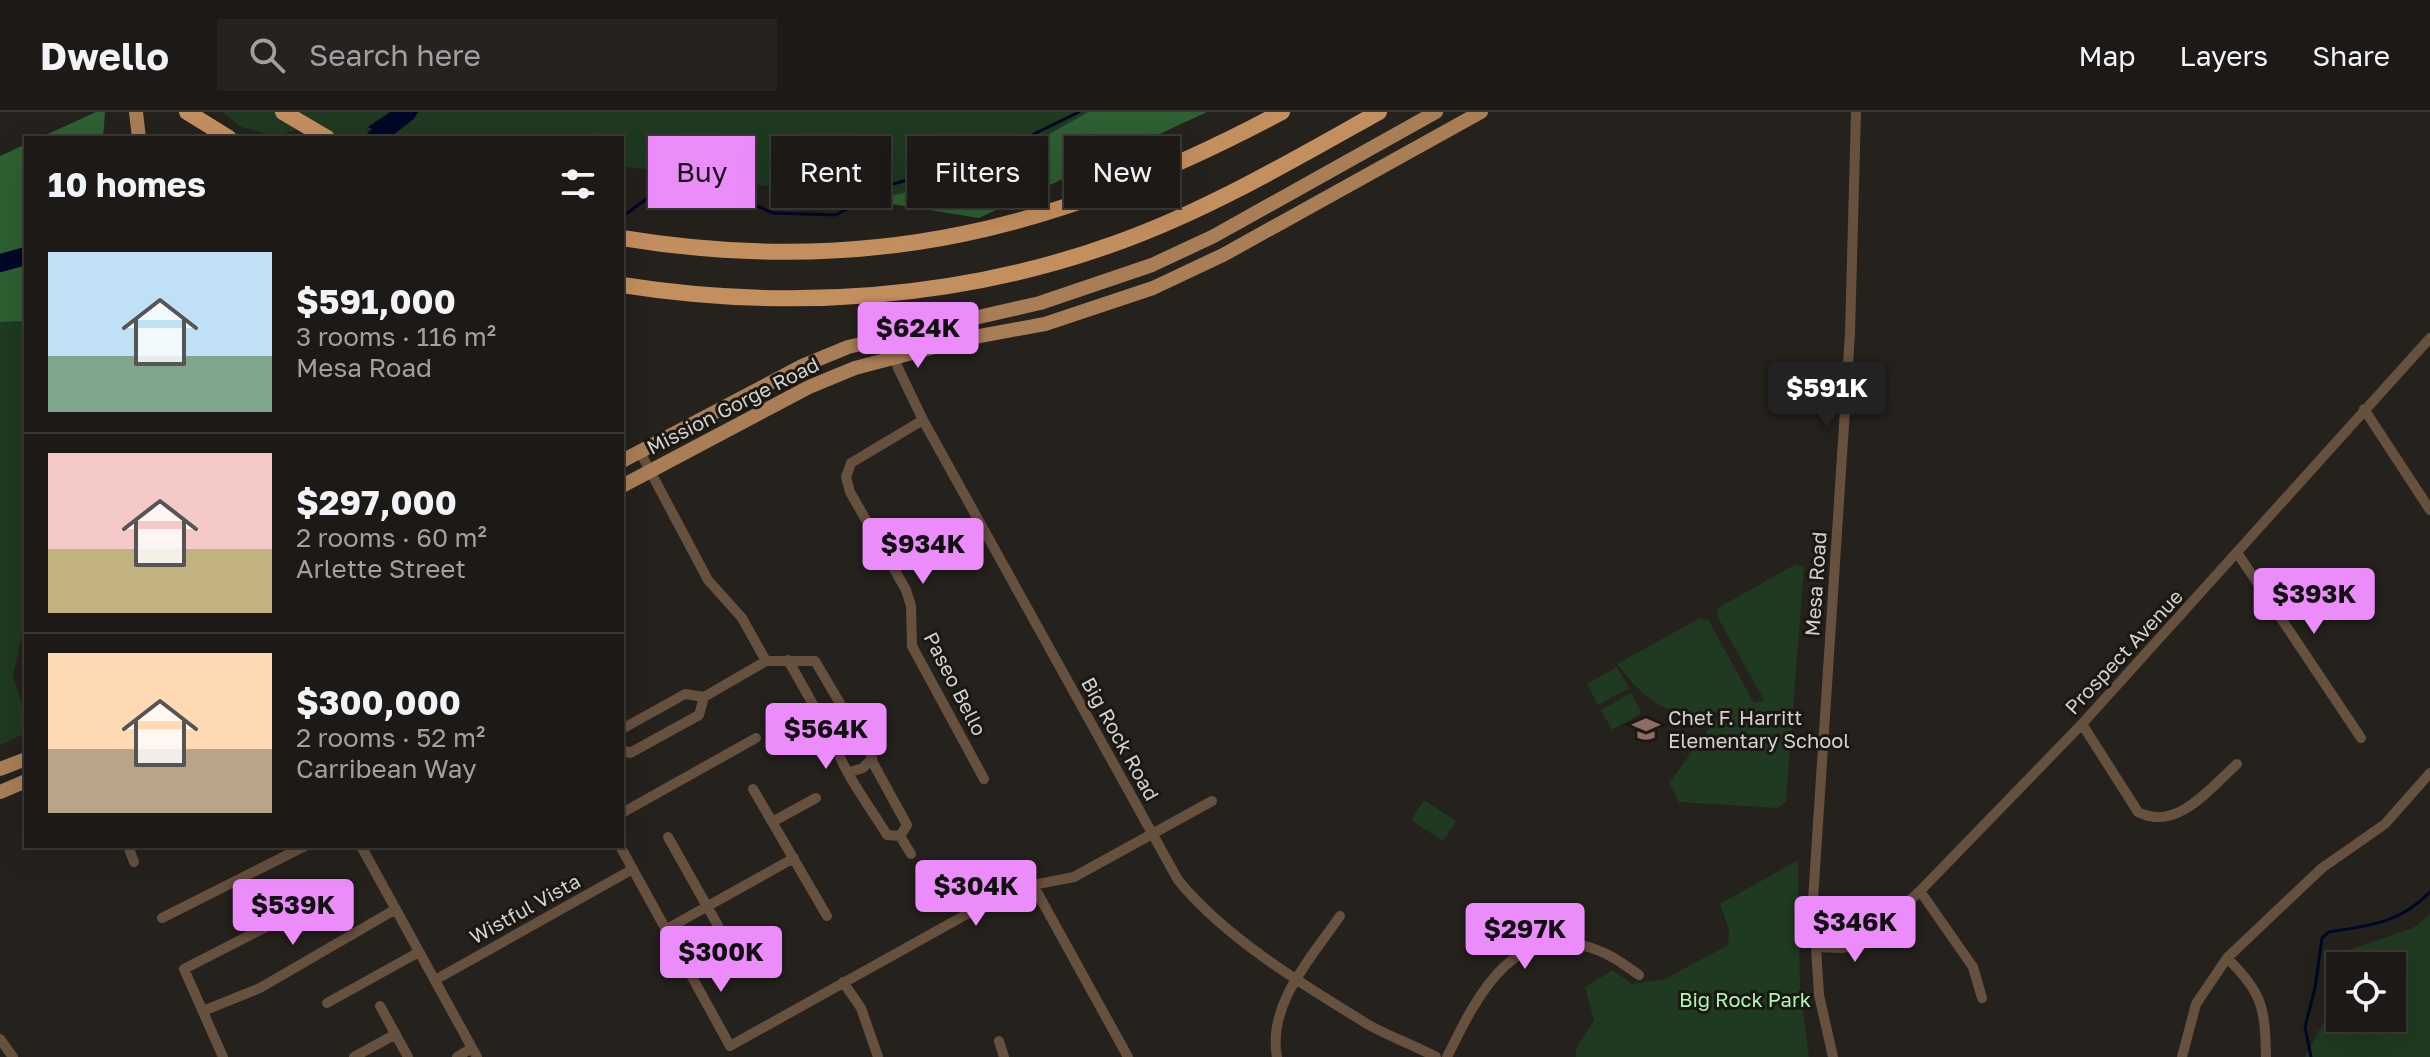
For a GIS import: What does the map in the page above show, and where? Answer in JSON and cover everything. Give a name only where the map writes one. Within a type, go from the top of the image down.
[{"type":"highway","points":[[187,112],[226,136]]},
{"type":"highway","points":[[283,112],[324,136]]},
{"type":"highway","points":[[624,238],[761,252],[877,248],[1009,225],[1098,198],[1200,156],[1282,112]]},
{"type":"highway","points":[[624,285],[724,297],[786,300],[920,290],[1037,267],[1119,242],[1203,207],[1379,112]]},
{"type":"main road","points":[[136,112],[139,136]]},
{"type":"main road","name":"Mission Gorge Road","points":[[624,460],[802,366],[888,336],[1040,303],[1152,265],[1214,236],[1436,112]]},
{"type":"main road","name":"Mission Gorge Road","points":[[624,485],[809,387],[893,357],[1045,324],[1153,288],[1223,255],[1481,112]]},
{"type":"main road","points":[[0,769],[24,760]]},
{"type":"main road","points":[[0,792],[24,782]]},
{"type":"street","name":"Mesa Road","points":[[1833,1057],[1819,995],[1813,900],[1850,333],[1856,112]]},
{"type":"street","name":"Big Rock Road","points":[[888,336],[893,357],[923,420],[1169,867],[1197,902],[1236,935],[1371,1026],[1436,1057]]},
{"type":"street","name":"Prospect Avenue","points":[[1816,947],[1842,948],[1865,943],[1920,891],[2082,724],[2430,338]]},
{"type":"street","points":[[2364,409],[2430,510]]},
{"type":"street","name":"Paseo Bello","points":[[923,420],[851,463],[846,477],[850,492],[906,590],[911,606],[912,646],[984,779]]},
{"type":"street","points":[[640,452],[708,580],[742,618],[766,661]]},
{"type":"street","points":[[2238,554],[2361,738]]},
{"type":"street","points":[[792,660],[837,747],[839,761],[850,772],[887,835],[900,836]]},
{"type":"street","points":[[624,728],[685,694],[704,697],[766,661],[815,661],[857,732],[869,744],[872,758],[907,825],[900,836]]},
{"type":"street","points":[[624,751],[630,753],[699,715],[704,697]]},
{"type":"street","points":[[2082,724],[2138,812],[2150,818],[2181,813],[2237,764]]},
{"type":"street","points":[[624,812],[756,738]]},
{"type":"street","points":[[850,772],[863,768],[872,758]]},
{"type":"street","points":[[2182,1057],[2196,1004],[2227,958],[2322,868],[2385,824],[2430,773]]},
{"type":"street","points":[[753,789],[827,916]]},
{"type":"street","points":[[772,822],[816,798]]},
{"type":"street","points":[[621,848],[730,1046],[1012,889],[1074,877],[1212,801]]},
{"type":"street","points":[[900,836],[911,854]]},
{"type":"street","points":[[668,837],[739,963]]},
{"type":"street","points":[[129,848],[134,862]]},
{"type":"street","points":[[162,918],[301,848]]},
{"type":"street","points":[[362,848],[474,1053],[457,1057]]},
{"type":"street","points":[[665,930],[794,858]]},
{"type":"street","name":"Wistful Vista","points":[[435,980],[633,869]]},
{"type":"street","points":[[1032,883],[1128,1057]]},
{"type":"street","points":[[1920,891],[1973,967],[1982,998]]},
{"type":"street","points":[[203,1011],[260,988],[396,909]]},
{"type":"street","points":[[1277,1057],[1277,1020],[1298,978],[1340,916]]},
{"type":"street","points":[[223,1057],[184,969],[268,926]]},
{"type":"street","points":[[1447,1057],[1485,984],[1501,966],[1521,953],[1544,946],[1579,946],[1619,960],[1639,975]]},
{"type":"street","points":[[327,1003],[419,952]]},
{"type":"street","points":[[2227,958],[2252,984],[2262,1002],[2266,1057]]},
{"type":"street","points":[[843,982],[861,1008],[878,1057]]},
{"type":"street","points":[[380,1006],[408,1057]]},
{"type":"street","points":[[354,1057],[396,1034]]},
{"type":"street","points":[[0,1039],[13,1057]]},
{"type":"street","points":[[999,1041],[1004,1057]]},
{"type":"green space","points":[[96,112],[105,112],[103,136],[43,136]]},
{"type":"green space","points":[[222,112],[1088,112],[1046,136],[907,136],[907,192],[891,196],[891,136],[771,136],[771,187],[755,185],[755,136],[648,136],[648,170],[624,166],[624,136],[338,136],[311,126],[275,136],[241,127]]},
{"type":"green space","points":[[1088,112],[1207,112],[1155,136],[1064,136],[1064,178],[1048,186],[1046,136]]},
{"type":"green space","points":[[24,145],[24,321],[0,322],[0,156]]},
{"type":"green space","points":[[907,192],[907,206],[891,204],[891,196]]},
{"type":"green space","points":[[917,208],[1001,208],[979,218]]},
{"type":"green space","points":[[24,321],[24,624],[13,676],[24,712],[24,734],[0,745],[0,322]]},
{"type":"green space","points":[[1796,564],[1804,567],[1786,801],[1778,808],[1679,802],[1669,783],[1713,723],[1733,710],[1695,714],[1667,708],[1642,692],[1617,664],[1700,618],[1709,621],[1754,703],[1764,700],[1717,616],[1718,608]]},
{"type":"green space","points":[[1617,667],[1629,688],[1598,705],[1587,684]]},
{"type":"green space","points":[[1631,693],[1642,713],[1612,730],[1601,710]]},
{"type":"green space","points":[[1424,800],[1456,821],[1443,841],[1411,820]]},
{"type":"green space","name":"Big Rock Park","points":[[1798,860],[1800,987],[1809,1057],[1576,1057],[1576,1049],[1594,1020],[1585,987],[1613,970],[1632,984],[1665,979],[1728,945],[1729,929],[1720,904]]},
{"type":"green space","points":[[2430,914],[2430,1057],[2305,1057],[2326,1017],[2326,1032],[2406,1032],[2406,952],[2342,952],[2413,928]]},
{"type":"water","points":[[390,112],[419,112],[385,136],[368,127]]},
{"type":"waterway","points":[[378,136],[408,112]]},
{"type":"waterway","points":[[624,216],[692,165],[720,164],[746,201],[773,213],[836,215],[889,185],[979,161],[1079,112]]},
{"type":"waterway","points":[[0,263],[24,257]]},
{"type":"waterway","points":[[2311,1057],[2305,1027],[2315,988],[2322,938],[2329,932],[2371,925],[2395,917],[2430,892]]},
{"type":"place","name":"Chet F. Harritt Elementary School","points":[[1646,729]]}]
